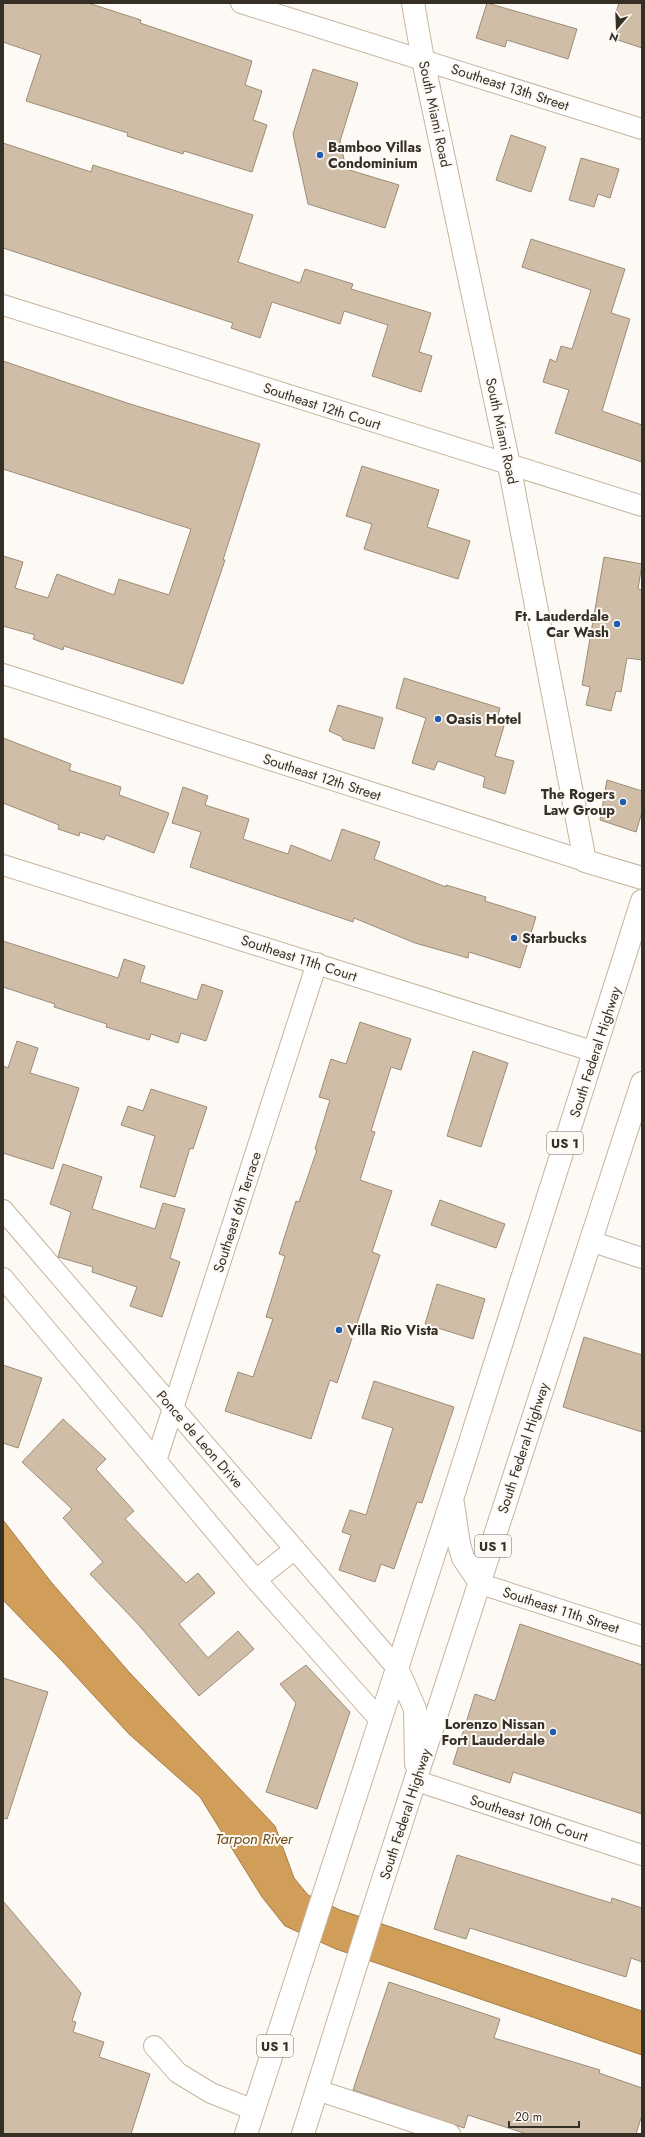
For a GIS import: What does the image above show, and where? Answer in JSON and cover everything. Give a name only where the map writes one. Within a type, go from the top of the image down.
[{"type":"main road","name":"South Miami Road","points":[[413,3],[423,60],[509,465],[585,861]]},
{"type":"main road","name":"Southeast 12th Street","points":[[585,861],[642,878]]},
{"type":"main road","name":"South Federal Highway","points":[[452,1499],[642,901]]},
{"type":"main road","name":"South Federal Highway","points":[[303,2134],[377,1898],[417,1781],[642,1083]]},
{"type":"main road","points":[[452,1499],[459,1544],[463,1558],[480,1584]]},
{"type":"main road","name":"US 1","points":[[246,2134],[452,1499]]},
{"type":"main road","points":[[397,1668],[415,1709],[417,1781]]},
{"type":"street","name":"Southeast 13th Street","points":[[241,3],[642,129]]},
{"type":"street","name":"Southeast 12th Court","points":[[3,305],[642,506]]},
{"type":"street","name":"Southeast 12th Street","points":[[3,674],[585,861]]},
{"type":"street","name":"Southeast 11th Court","points":[[3,864],[595,1052]]},
{"type":"street","name":"Southeast 6th Terrace","points":[[156,1461],[317,963]]},
{"type":"street","name":"Ponce de Leon Drive","points":[[3,1210],[397,1668]]},
{"type":"street","points":[[590,1241],[642,1258]]},
{"type":"street","points":[[3,1278],[256,1580],[380,1720]]},
{"type":"street","points":[[256,1580],[295,1549]]},
{"type":"street","name":"Southeast 11th Street","points":[[480,1584],[642,1636]]},
{"type":"street","name":"Southeast 10th Court","points":[[417,1781],[642,1855]]},
{"type":"street","points":[[154,2046],[178,2073],[211,2093],[254,2110]]},
{"type":"street","points":[[317,2090],[450,2134]]},
{"type":"water","name":"Tarpon River","points":[[3,1520],[51,1582],[129,1672],[275,1826],[294,1878],[308,1895],[340,1910],[642,2011],[642,2055],[336,1949],[285,1926],[262,1897],[200,1797],[129,1734],[3,1600]]},
{"type":"building","points":[[3,3],[88,3],[141,20],[140,23],[252,61],[245,85],[262,91],[253,120],[267,125],[252,172],[184,151],[183,154],[127,136],[128,133],[26,101],[41,55],[3,42]]},
{"type":"building","points":[[487,3],[577,29],[568,59],[507,40],[505,47],[476,38]]},
{"type":"building","points":[[619,3],[642,3],[642,48],[615,39],[621,21],[614,19]]},
{"type":"building","name":"Bamboo Villas Condominium","points":[[313,69],[358,83],[340,141],[346,169],[399,185],[385,228],[308,204],[293,134]]},
{"type":"building","points":[[511,135],[546,147],[531,192],[496,180]]},
{"type":"building","points":[[3,143],[91,172],[93,165],[253,215],[238,262],[300,283],[305,269],[353,284],[351,289],[431,313],[419,352],[432,356],[421,392],[372,376],[388,325],[344,311],[340,324],[272,302],[260,338],[231,328],[233,323],[3,248]]},
{"type":"building","points":[[581,158],[619,169],[610,198],[598,194],[594,207],[569,200]]},
{"type":"building","points":[[531,239],[625,269],[611,313],[630,319],[602,411],[642,425],[642,462],[555,433],[569,390],[543,382],[550,359],[556,362],[561,346],[572,349],[591,290],[522,267]]},
{"type":"building","points":[[3,361],[127,403],[260,444],[223,560],[225,560],[183,684],[64,646],[63,650],[33,639],[35,635],[3,626],[3,556],[23,562],[15,588],[48,598],[57,574],[114,595],[119,579],[169,595],[191,529],[3,469]]},
{"type":"building","points":[[362,466],[439,490],[427,527],[470,541],[458,579],[364,549],[372,524],[346,516]]},
{"type":"building","name":"Ft. Lauderdale Car Wash","points":[[604,557],[642,564],[638,589],[642,590],[642,660],[627,658],[621,692],[616,691],[611,711],[586,705],[590,687],[582,685]]},
{"type":"building","points":[[404,678],[500,708],[496,723],[504,726],[495,756],[514,761],[505,794],[483,787],[485,777],[438,761],[434,770],[412,763],[426,718],[396,708]]},
{"type":"building","points":[[338,705],[383,718],[374,749],[343,740],[342,737],[329,731]]},
{"type":"building","points":[[3,738],[71,764],[69,770],[121,787],[119,795],[169,813],[154,853],[106,835],[104,840],[80,832],[79,836],[58,829],[59,825],[3,803]]},
{"type":"building","name":"The Rogers Law Group","points":[[607,780],[642,791],[642,812],[636,832],[600,820]]},
{"type":"building","points":[[183,787],[208,796],[205,805],[249,819],[243,839],[288,854],[291,845],[331,861],[342,829],[380,842],[374,859],[446,887],[446,885],[486,897],[485,901],[536,917],[520,968],[469,952],[468,958],[415,943],[354,918],[353,922],[190,867],[201,832],[172,823]]},
{"type":"building","points":[[3,941],[118,978],[124,959],[145,966],[140,982],[197,1000],[202,984],[223,991],[206,1041],[181,1033],[178,1043],[151,1034],[149,1040],[106,1027],[107,1024],[54,1007],[55,1004],[3,987]]},
{"type":"building","points":[[360,1022],[411,1039],[401,1070],[391,1067],[371,1131],[375,1132],[360,1180],[392,1191],[372,1252],[380,1255],[337,1383],[330,1380],[311,1439],[225,1411],[238,1372],[253,1377],[273,1319],[266,1317],[285,1256],[279,1254],[296,1201],[299,1202],[317,1150],[315,1149],[330,1100],[319,1097],[331,1059],[346,1064]]},
{"type":"building","points":[[17,1041],[38,1048],[30,1073],[79,1088],[53,1169],[3,1153],[3,1066],[8,1068]]},
{"type":"building","points":[[473,1051],[508,1063],[481,1147],[447,1136]]},
{"type":"building","points":[[151,1089],[207,1107],[193,1149],[190,1148],[175,1197],[140,1187],[155,1136],[121,1125],[128,1106],[143,1111]]},
{"type":"building","points":[[63,1164],[102,1177],[92,1209],[155,1229],[163,1203],[185,1209],[170,1258],[180,1262],[162,1317],[130,1306],[137,1287],[92,1272],[93,1267],[58,1257],[71,1212],[50,1204]]},
{"type":"building","points":[[440,1200],[505,1224],[496,1248],[431,1225]]},
{"type":"building","points":[[437,1284],[485,1299],[473,1339],[425,1324]]},
{"type":"building","points":[[584,1337],[642,1355],[642,1432],[563,1407]]},
{"type":"building","points":[[3,1365],[42,1378],[18,1448],[3,1443]]},
{"type":"building","points":[[374,1381],[454,1407],[422,1503],[417,1502],[394,1569],[381,1564],[375,1582],[339,1570],[351,1535],[342,1532],[350,1510],[366,1515],[393,1428],[362,1418]]},
{"type":"building","points":[[63,1419],[106,1459],[96,1469],[134,1511],[125,1519],[186,1583],[198,1573],[215,1593],[179,1624],[208,1658],[238,1631],[254,1649],[199,1696],[137,1623],[90,1574],[103,1562],[63,1518],[72,1509],[22,1462]]},
{"type":"building","name":"Lorenzo Nissan Fort Lauderdale","points":[[520,1624],[642,1665],[642,1814],[513,1772],[510,1783],[453,1764],[475,1694],[495,1701]]},
{"type":"building","points":[[306,1665],[350,1712],[317,1809],[266,1792],[296,1703],[280,1684]]},
{"type":"building","points":[[3,1678],[48,1692],[7,1819],[3,1818]]},
{"type":"building","points":[[457,1855],[611,1903],[612,1898],[642,1908],[642,1962],[631,1958],[626,1977],[470,1928],[466,1939],[434,1929]]},
{"type":"building","points":[[3,1901],[81,1993],[72,2021],[76,2022],[73,2032],[104,2042],[99,2057],[150,2074],[131,2134],[3,2134]]},
{"type":"building","points":[[389,1982],[500,2019],[494,2038],[600,2070],[599,2073],[642,2088],[642,2115],[636,2134],[527,2134],[468,2115],[464,2128],[353,2090]]},
{"type":"place","name":"Bamboo Villas Condominium","points":[[320,155]]},
{"type":"place","name":"Ft. Lauderdale Car Wash","points":[[617,624]]},
{"type":"place","name":"Oasis Hotel","points":[[438,719]]},
{"type":"place","name":"The Rogers Law Group","points":[[623,802]]},
{"type":"place","name":"Starbucks","points":[[514,938]]},
{"type":"place","name":"Villa Rio Vista","points":[[339,1330]]},
{"type":"place","name":"Lorenzo Nissan Fort Lauderdale","points":[[553,1732]]}]
